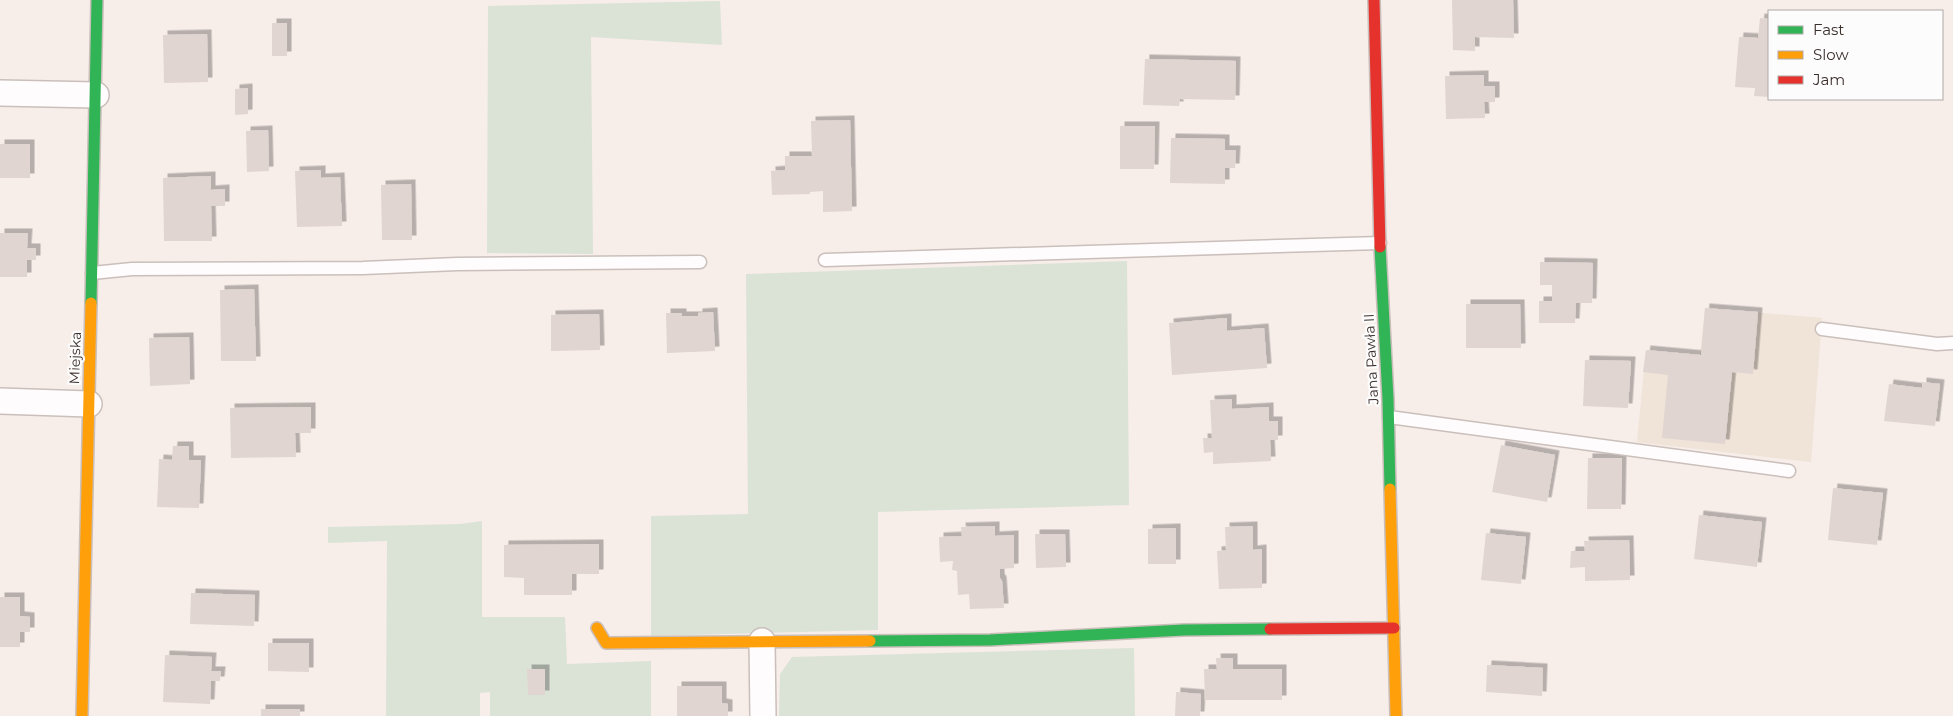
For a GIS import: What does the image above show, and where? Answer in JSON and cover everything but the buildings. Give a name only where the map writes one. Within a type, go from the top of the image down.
[{"type":"street","name":"Miejska","points":[[82,716],[97,0]]},
{"type":"street","name":"Jana Pawła II","points":[[1374,0],[1380,243],[1389,418],[1396,716]]},
{"type":"street","points":[[0,93],[96,95]]},
{"type":"street","points":[[0,401],[89,404]]},
{"type":"street","points":[[597,628],[606,642],[990,640],[1184,630],[1394,628]]},
{"type":"street","points":[[762,641],[763,716]]},
{"type":"lane","points":[[825,260],[1380,243]]},
{"type":"lane","points":[[92,273],[132,269],[363,268],[457,264],[700,262]]},
{"type":"lane","points":[[1822,329],[1937,344],[1953,343]]},
{"type":"lane","points":[[1389,418],[1789,471]]},
{"type":"shaded area","points":[[720,1],[722,45],[591,37],[593,254],[487,253],[488,6]]},
{"type":"shaded area","points":[[1127,261],[1129,505],[878,512],[878,630],[651,636],[651,516],[748,514],[746,274]]},
{"type":"shaded area","points":[[1705,308],[1822,318],[1811,462],[1637,442],[1646,350],[1700,355]]},
{"type":"shaded area","points":[[482,521],[482,617],[565,617],[567,664],[651,661],[651,716],[490,716],[490,692],[480,693],[480,716],[386,716],[387,541],[328,543],[328,527],[460,524]]},
{"type":"shaded area","points":[[1134,648],[1135,716],[779,716],[780,674],[792,657]]},
{"type":"traffic: fast","points":[[91,303],[97,0]]},
{"type":"traffic: fast","points":[[1380,247],[1388,399],[1390,489]]},
{"type":"traffic: fast","points":[[870,641],[990,640],[1184,630],[1270,629]]},
{"type":"traffic: slow","points":[[82,716],[91,303]]},
{"type":"traffic: slow","points":[[1390,489],[1396,716]]},
{"type":"traffic: slow","points":[[597,628],[606,643],[870,641]]},
{"type":"traffic: jam","points":[[1374,0],[1380,247]]},
{"type":"traffic: jam","points":[[1270,629],[1394,628]]}]
